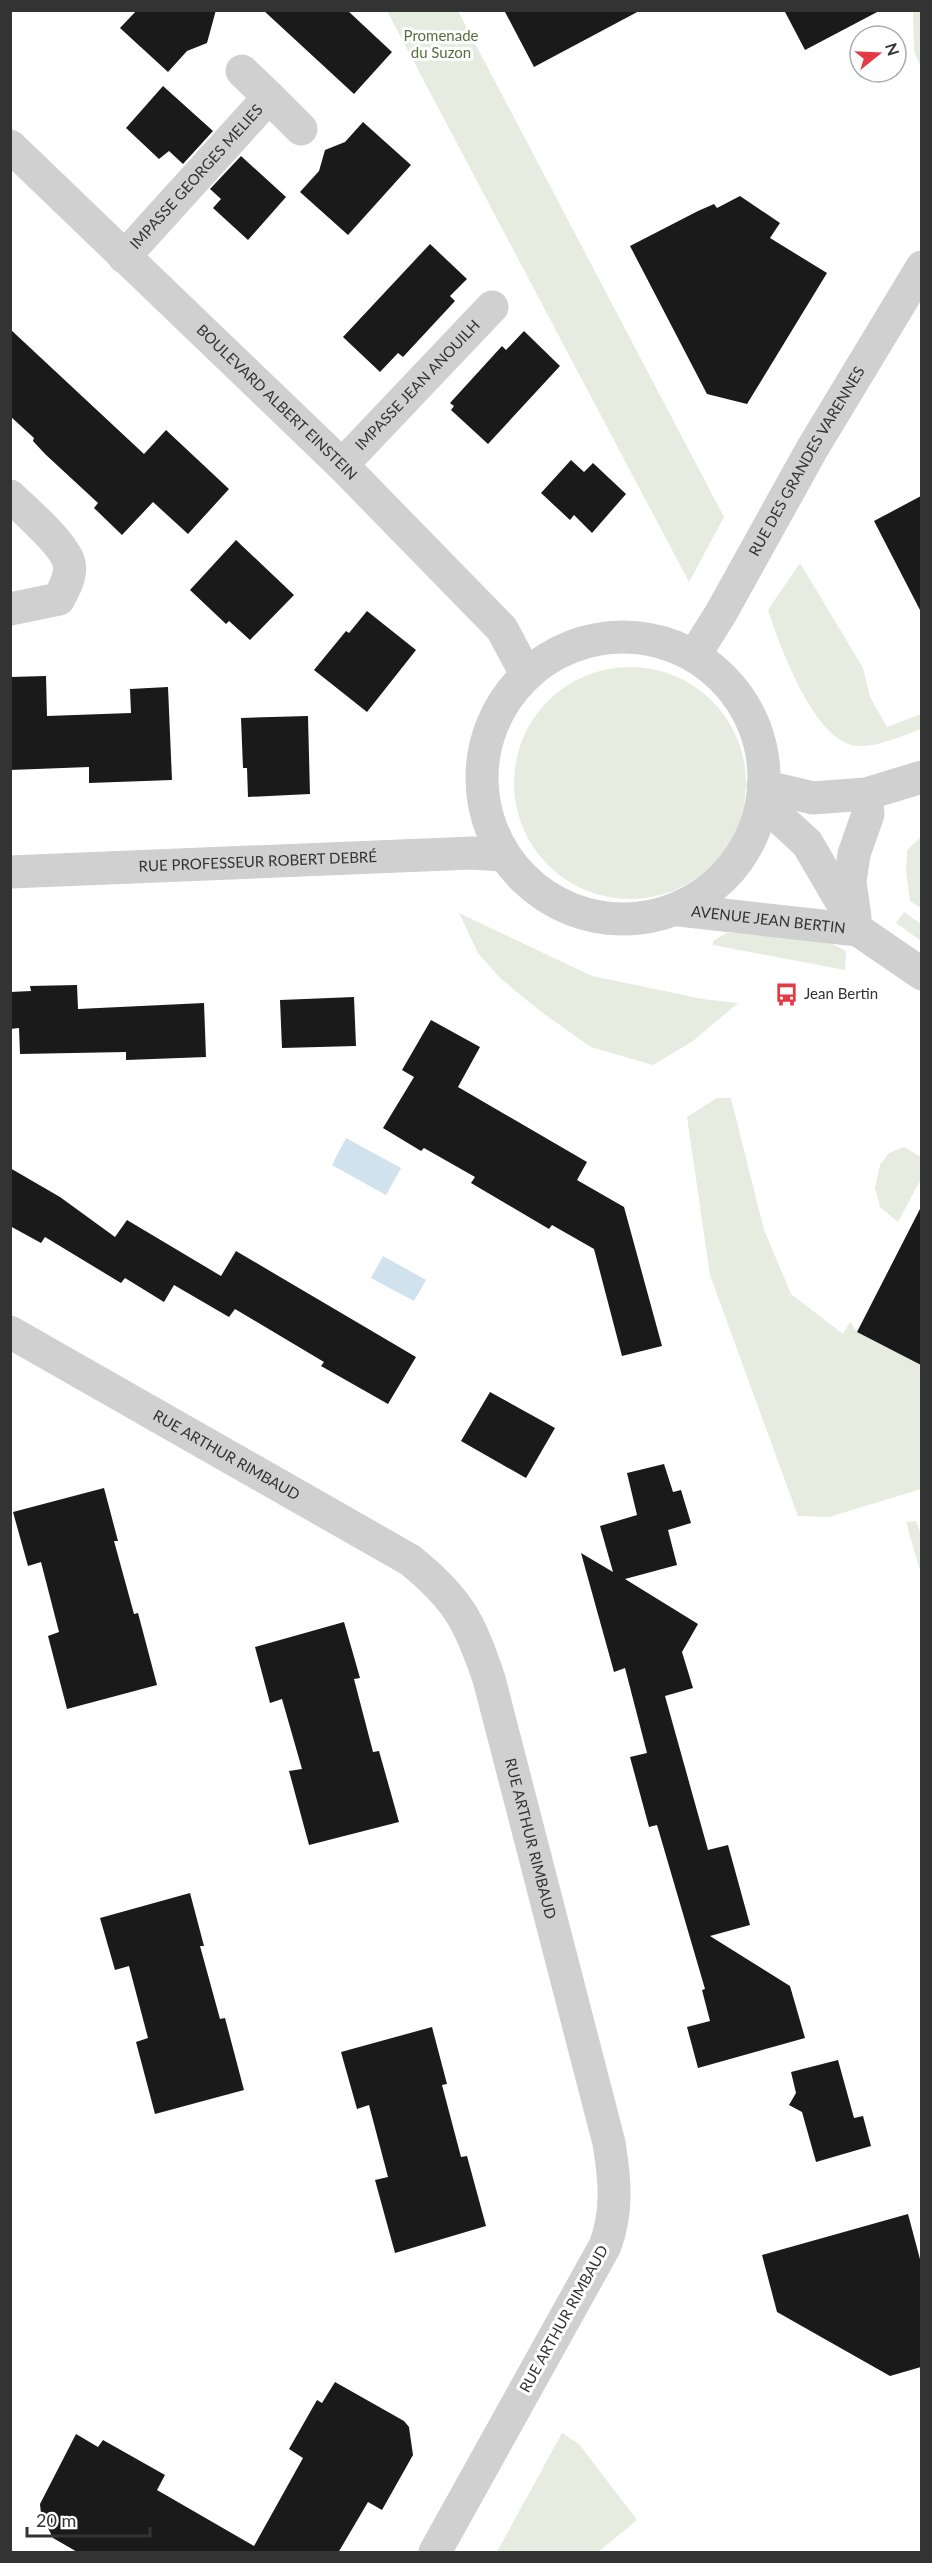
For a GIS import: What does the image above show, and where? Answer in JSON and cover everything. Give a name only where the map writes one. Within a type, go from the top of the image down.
[{"type":"street","name":"IMPASSE GEORGES MELIES","points":[[242,71],[302,129]]},
{"type":"street","name":"IMPASSE GEORGES MELIES","points":[[124,257],[269,97]]},
{"type":"street","name":"BOULEVARD ALBERT EINSTEIN","points":[[10,146],[342,465],[502,629],[526,674]]},
{"type":"street","name":"RUE DES GRANDES VARENNES","points":[[694,656],[721,614],[812,449],[921,267]]},
{"type":"street","name":"IMPASSE JEAN ANOUILH","points":[[342,465],[492,307]]},
{"type":"street","points":[[10,496],[50,534],[69,563],[68,581],[59,599],[10,609]]},
{"type":"street","points":[[607,637],[659,640],[694,656],[712,668],[744,703],[764,764],[762,794],[752,840],[726,877],[679,910],[630,921],[585,916],[526,883],[503,855],[482,799],[486,739],[494,718],[526,674],[561,650],[607,637]]},
{"type":"street","points":[[762,794],[813,798],[866,795],[921,777]]},
{"type":"street","name":"AVENUE JEAN BERTIN","points":[[762,794],[807,843],[858,930],[921,974]]},
{"type":"street","name":"AVENUE JEAN BERTIN","points":[[858,930],[850,882],[854,854],[868,814],[866,795]]},
{"type":"street","name":"RUE PROFESSEUR ROBERT DEBRÉ","points":[[10,872],[472,853],[503,855]]},
{"type":"street","name":"AVENUE JEAN BERTIN","points":[[679,910],[858,930]]},
{"type":"street","name":"RUE ARTHUR RIMBAUD","points":[[10,1332],[410,1560],[436,1581],[458,1606],[476,1641],[492,1691],[609,2143],[614,2170],[615,2200],[613,2224],[606,2246],[435,2553]]},
{"type":"green space","name":"Promenade du Suzon","points":[[387,11],[458,11],[724,517],[689,582]]},
{"type":"green space","points":[[913,11],[921,11],[921,66],[914,52]]},
{"type":"green space","points":[[800,563],[863,668],[870,697],[887,727],[921,714],[921,729],[883,743],[859,746],[843,741],[828,729],[814,712],[790,669],[768,610]]},
{"type":"green space","points":[[619,667],[641,667],[664,672],[695,686],[720,709],[727,718],[741,749],[746,783],[744,806],[732,838],[720,857],[704,873],[695,880],[664,894],[641,899],[619,899],[596,894],[565,880],[540,857],[533,848],[519,817],[514,794],[514,772],[519,749],[533,718],[556,693],[565,686],[596,672]]},
{"type":"green space","points":[[921,837],[921,908],[910,901],[906,870],[907,850]]},
{"type":"green space","points":[[904,912],[921,924],[921,941],[896,923]]},
{"type":"green space","points":[[459,913],[592,976],[703,999],[738,1003],[693,1041],[653,1065],[591,1047],[544,1014],[501,979],[478,953]]},
{"type":"green space","points":[[770,931],[819,937],[846,951],[845,970],[713,945],[713,941],[727,933]]},
{"type":"green space","points":[[717,1098],[731,1098],[764,1230],[791,1294],[843,1334],[850,1322],[857,1332],[921,1365],[921,1489],[829,1517],[798,1516],[710,1275],[687,1117]]},
{"type":"green space","points":[[904,1147],[921,1157],[921,1179],[898,1222],[880,1207],[875,1188],[880,1165],[889,1153]]},
{"type":"green space","points":[[916,1521],[921,1535],[921,1574],[906,1522]]},
{"type":"green space","points":[[562,2433],[579,2444],[637,2520],[598,2552],[497,2552]]},
{"type":"water","points":[[346,1138],[401,1168],[386,1195],[332,1165]]},
{"type":"water","points":[[383,1256],[426,1280],[414,1301],[371,1278]]},
{"type":"building","points":[[137,10],[216,10],[207,43],[187,51],[168,72],[120,28]]},
{"type":"building","points":[[263,10],[347,10],[392,52],[354,94]]},
{"type":"building","points":[[504,10],[641,10],[534,67]]},
{"type":"building","points":[[784,10],[881,10],[854,24],[848,24],[848,27],[805,50]]},
{"type":"building","points":[[163,86],[213,131],[183,164],[169,151],[159,159],[126,128]]},
{"type":"building","points":[[363,122],[411,165],[348,235],[300,192],[319,171],[325,150],[345,142]]},
{"type":"building","points":[[241,156],[286,197],[248,240],[213,208],[221,199],[210,189]]},
{"type":"building","points":[[740,196],[780,223],[770,238],[827,273],[747,404],[707,394],[630,246],[698,211],[714,204],[717,208]]},
{"type":"building","points":[[430,244],[467,279],[450,296],[455,301],[403,357],[398,353],[380,372],[343,337]]},
{"type":"building","points":[[10,329],[144,454],[166,430],[229,489],[188,534],[153,502],[122,535],[94,508],[98,503],[45,454],[33,441],[34,438],[10,416]]},
{"type":"building","points":[[524,331],[560,366],[488,444],[451,410],[454,406],[450,403],[502,346],[506,350]]},
{"type":"building","points":[[571,460],[584,472],[593,463],[626,494],[592,533],[574,515],[570,520],[541,493]]},
{"type":"building","points":[[921,496],[921,612],[874,521]]},
{"type":"building","points":[[236,540],[294,595],[250,640],[229,621],[226,624],[190,590]]},
{"type":"building","points":[[367,611],[416,650],[367,712],[314,670],[346,631],[349,633]]},
{"type":"building","points":[[46,676],[47,716],[131,713],[130,689],[168,687],[172,780],[89,783],[89,767],[10,770],[10,677]]},
{"type":"building","points":[[308,716],[310,794],[248,797],[247,768],[243,768],[241,718]]},
{"type":"building","points":[[77,985],[78,1009],[204,1003],[206,1057],[126,1060],[126,1052],[20,1054],[19,1028],[10,1029],[10,992],[31,991],[30,986]]},
{"type":"building","points":[[354,997],[356,1046],[282,1048],[280,1000]]},
{"type":"building","points":[[431,1020],[480,1047],[458,1087],[587,1162],[577,1180],[624,1207],[662,1346],[622,1356],[594,1249],[552,1225],[549,1229],[471,1183],[475,1177],[424,1148],[421,1151],[383,1128],[414,1077],[402,1070]]},
{"type":"building","points":[[10,1168],[60,1197],[115,1237],[127,1220],[221,1276],[236,1251],[416,1357],[388,1404],[321,1366],[324,1362],[235,1309],[229,1317],[174,1285],[164,1302],[125,1278],[121,1283],[45,1237],[41,1243],[10,1226]]},
{"type":"building","points":[[921,1207],[921,1365],[857,1332]]},
{"type":"building","points":[[490,1392],[555,1428],[526,1478],[461,1441]]},
{"type":"building","points":[[664,1464],[673,1492],[681,1490],[691,1523],[668,1530],[677,1565],[625,1579],[698,1624],[682,1652],[693,1688],[665,1696],[708,1850],[728,1845],[750,1925],[710,1936],[790,1986],[805,2038],[698,2068],[687,2027],[710,2021],[702,1990],[705,1989],[657,1825],[649,1827],[630,1757],[647,1753],[625,1668],[614,1672],[581,1553],[613,1572],[600,1526],[637,1515],[627,1473]]},
{"type":"building","points":[[104,1488],[118,1541],[114,1541],[134,1614],[138,1613],[157,1685],[67,1709],[48,1636],[59,1632],[41,1562],[28,1566],[13,1512]]},
{"type":"building","points":[[344,1622],[360,1678],[354,1679],[373,1752],[379,1751],[399,1822],[309,1845],[289,1771],[302,1769],[282,1699],[270,1703],[255,1647]]},
{"type":"building","points":[[190,1893],[204,1946],[200,1946],[220,2019],[225,2018],[244,2090],[155,2114],[136,2042],[148,2038],[129,1966],[115,1970],[100,1918]]},
{"type":"building","points":[[432,2027],[447,2084],[442,2085],[461,2157],[467,2156],[486,2226],[395,2253],[375,2180],[388,2177],[369,2105],[357,2109],[341,2052]]},
{"type":"building","points":[[838,2060],[854,2118],[863,2116],[871,2146],[816,2162],[802,2112],[789,2105],[796,2093],[791,2072]]},
{"type":"building","points":[[908,2214],[921,2263],[921,2367],[890,2376],[777,2312],[762,2255]]},
{"type":"building","points":[[335,2382],[404,2421],[409,2427],[413,2455],[382,2510],[368,2502],[338,2553],[79,2553],[53,2538],[41,2514],[40,2504],[76,2434],[98,2447],[103,2440],[165,2475],[157,2490],[254,2546],[303,2458],[289,2449],[317,2400],[322,2403]]},
{"type":"place","name":"Jean Bertin","points":[[786,994]]}]
